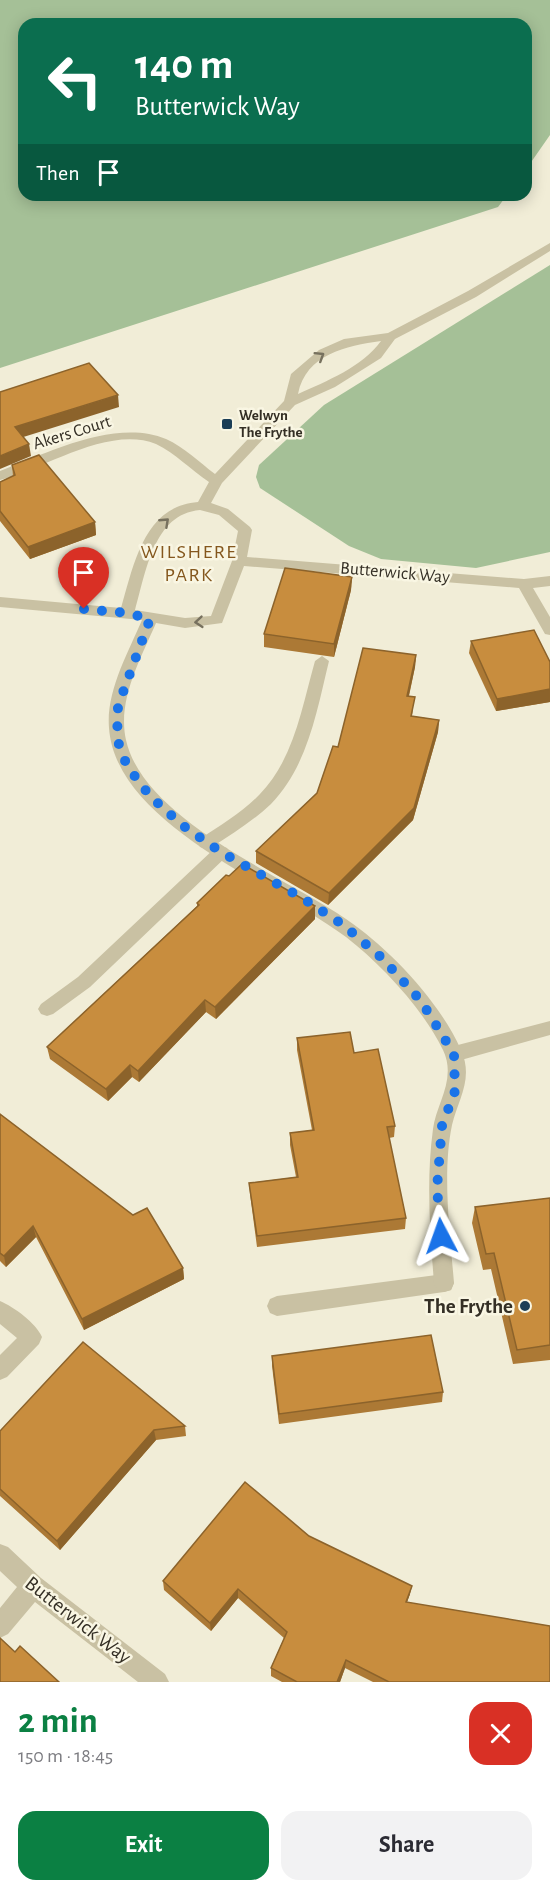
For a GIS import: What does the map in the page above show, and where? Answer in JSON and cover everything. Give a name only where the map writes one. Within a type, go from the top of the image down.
[{"type":"street","points":[[290,402],[295,377],[323,353],[348,342],[391,336],[472,294],[550,246]]},
{"type":"street","points":[[204,504],[216,481],[290,402],[331,384],[377,355],[391,336]]},
{"type":"street","name":"Akers Court","points":[[0,476],[101,440],[132,436],[160,442],[216,481]]},
{"type":"street","points":[[0,602],[127,613],[150,619],[185,623],[217,620],[239,561],[245,530],[225,512],[204,504],[173,514],[154,532],[127,613]]},
{"type":"street","name":"Butterwick Way","points":[[239,561],[524,584],[550,581]]},
{"type":"street","points":[[524,584],[550,630]]},
{"type":"street","points":[[150,619],[118,706],[117,739],[127,766],[150,796],[213,847],[302,898],[342,924],[382,958],[421,1001],[454,1054],[455,1091],[442,1126],[437,1188],[444,1283],[277,1306]]},
{"type":"street","points":[[47,1009],[84,982],[213,847],[274,789],[293,759],[322,661]]},
{"type":"street","points":[[454,1054],[550,1028]]},
{"type":"street","points":[[0,1311],[32,1337],[0,1370]]},
{"type":"street","name":"Butterwick Way","points":[[0,1556],[33,1586],[157,1682]]},
{"type":"street","points":[[0,1626],[33,1586]]},
{"type":"green space","points":[[0,0],[550,0],[550,135],[532,161],[532,18],[18,18],[18,201],[502,201],[498,207],[0,368]]},
{"type":"green space","points":[[550,265],[550,552],[476,568],[381,559],[349,546],[260,488],[256,477],[259,465],[324,405]]},
{"type":"building","points":[[89,363],[118,395],[15,427],[29,444],[0,456],[0,392]]},
{"type":"building","points":[[39,455],[95,522],[28,547],[0,511],[0,482],[15,475],[12,465]]},
{"type":"building","points":[[285,568],[352,577],[334,644],[264,634]]},
{"type":"building","points":[[534,630],[550,662],[550,689],[497,699],[471,641]]},
{"type":"building","points":[[363,648],[416,655],[407,696],[415,697],[411,716],[439,720],[414,808],[329,893],[256,851],[317,793],[333,746],[338,747]]},
{"type":"building","points":[[242,864],[315,906],[215,1007],[205,1000],[138,1071],[130,1065],[106,1089],[47,1047],[199,905],[197,903],[226,875],[229,876]]},
{"type":"building","points":[[350,1032],[354,1053],[378,1049],[395,1126],[387,1127],[406,1218],[257,1236],[249,1183],[298,1177],[290,1133],[314,1130],[297,1038]]},
{"type":"building","points":[[0,1114],[133,1215],[147,1208],[183,1268],[82,1319],[33,1226],[4,1256],[0,1253]]},
{"type":"building","name":"The Frythe","points":[[550,1198],[550,1345],[517,1350],[494,1253],[486,1254],[475,1207]]},
{"type":"building","points":[[431,1335],[443,1392],[279,1414],[272,1356]]},
{"type":"building","points":[[83,1342],[185,1426],[154,1430],[57,1541],[0,1489],[0,1431]]},
{"type":"building","points":[[245,1482],[309,1536],[412,1586],[406,1602],[550,1626],[550,1682],[389,1682],[346,1660],[337,1682],[297,1682],[271,1668],[287,1632],[238,1589],[210,1623],[163,1581]]},
{"type":"building","points":[[0,1638],[15,1652],[20,1646],[59,1682],[0,1682]]},
{"type":"place","name":"Welwyn The Frythe","points":[[227,424]]},
{"type":"place","name":"The Frythe","points":[[525,1306]]},
{"type":"district","name":"WILSHERE PARK","points":[[189,564]]},
{"type":"route","points":[[84,609],[127,613],[150,619],[125,681],[118,706],[117,739],[127,766],[150,796],[206,843],[302,898],[342,924],[382,958],[421,1001],[454,1054],[455,1091],[442,1126],[437,1188],[441,1236]]}]
